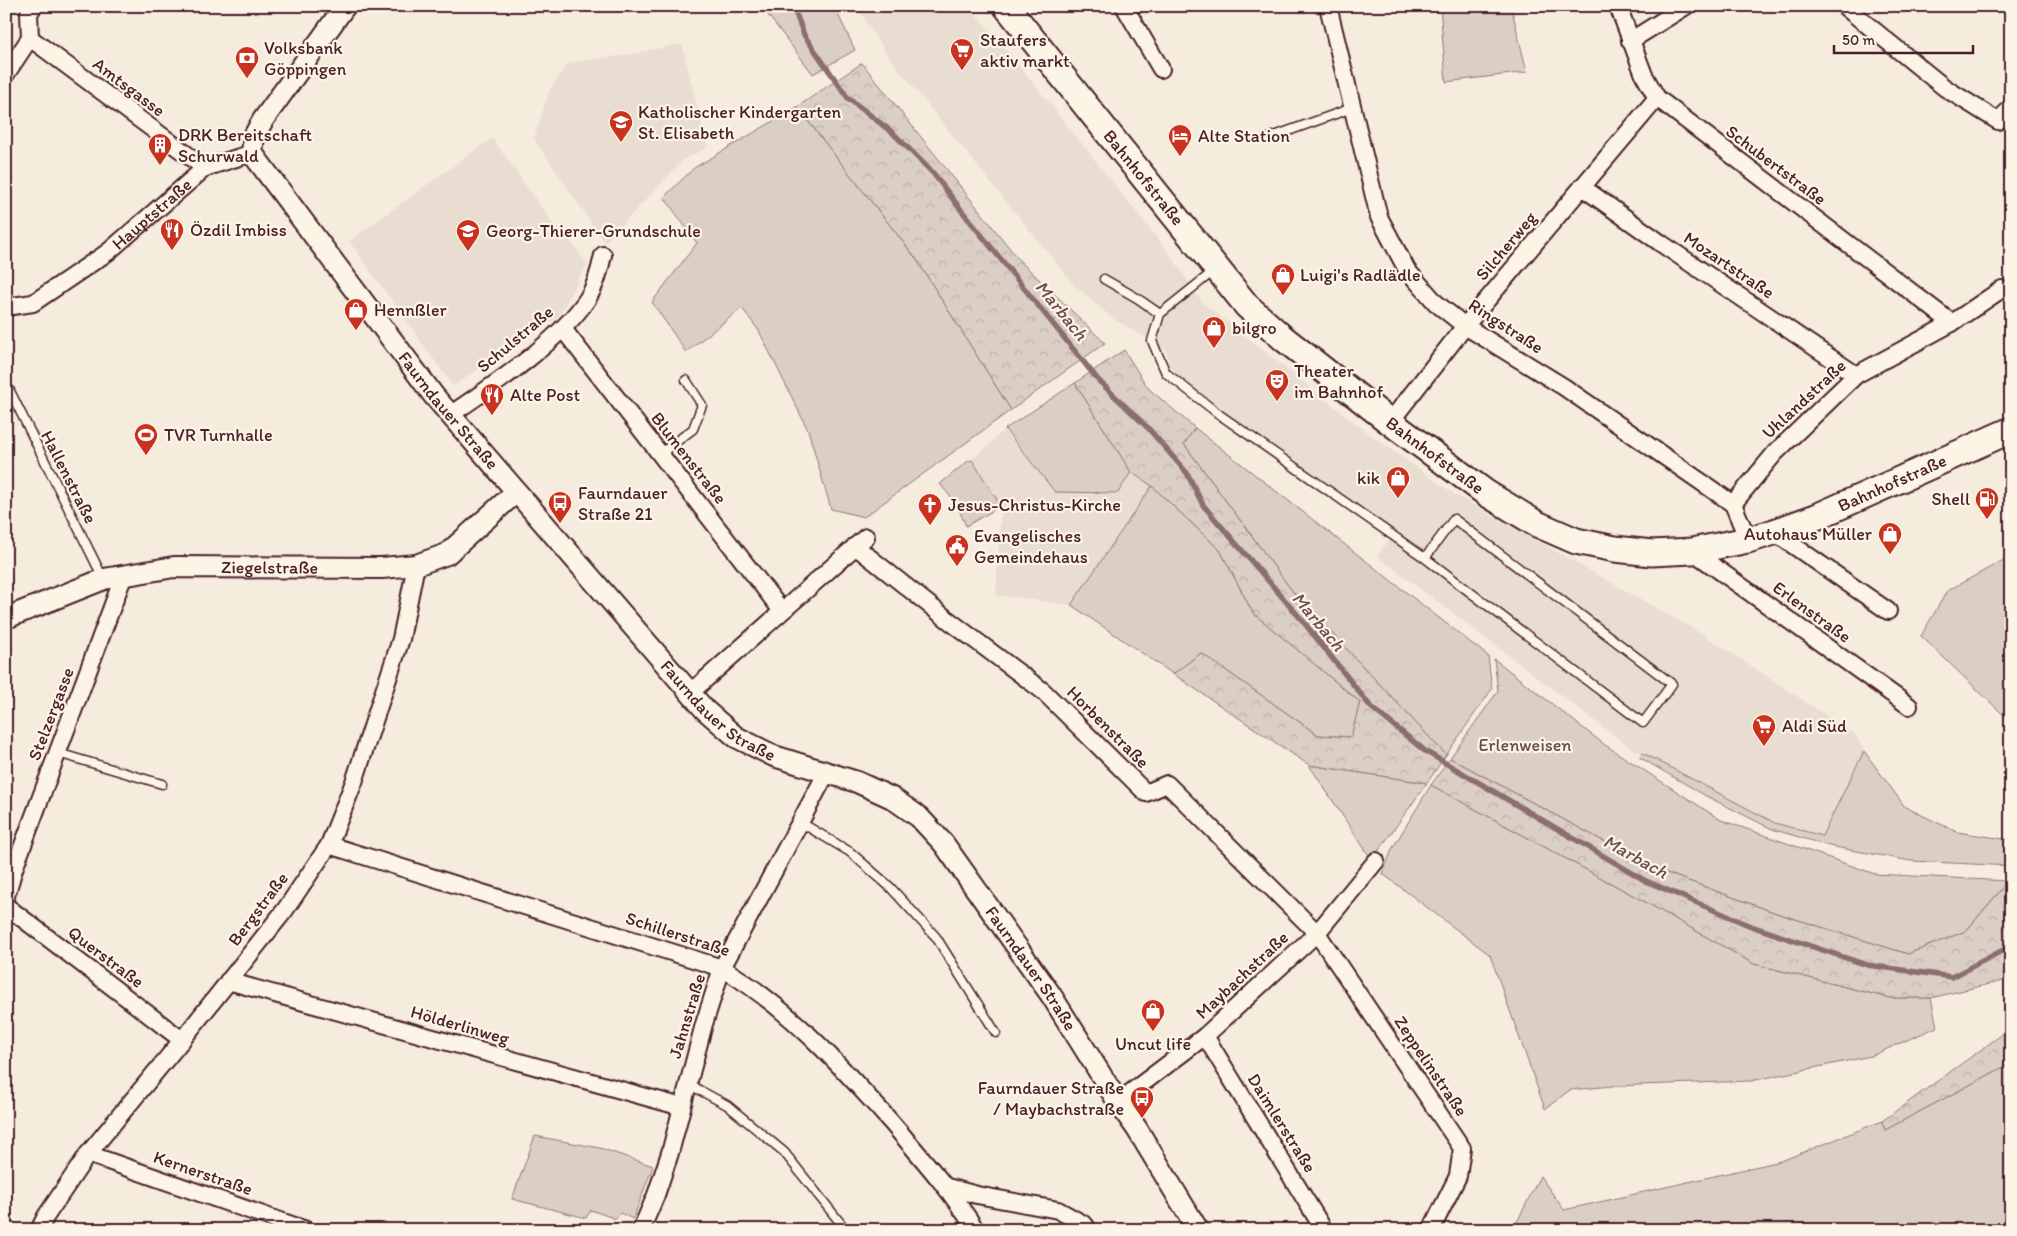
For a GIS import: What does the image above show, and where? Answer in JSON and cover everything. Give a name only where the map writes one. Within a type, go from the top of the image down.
[{"type":"main road","name":"Bahnhofstraße","points":[[1006,6],[1247,306],[1280,336],[1390,422],[1486,493],[1545,527],[1576,541],[1615,549],[1652,553],[1692,551],[1748,540],[1816,517],[2008,434]]},
{"type":"street","points":[[6,74],[30,38],[29,13],[34,6]]},
{"type":"street","points":[[252,153],[254,136],[263,120],[345,6]]},
{"type":"street","points":[[1124,6],[1161,69]]},
{"type":"street","name":"Ringstraße","points":[[1328,6],[1379,217],[1407,270],[1436,303],[1465,326],[1564,387],[1733,504]]},
{"type":"street","name":"Schubertstraße","points":[[1618,6],[1644,75],[1656,98],[1952,323]]},
{"type":"street","points":[[1630,41],[1686,6]]},
{"type":"street","points":[[1844,6],[1945,88],[1998,121],[2011,108]]},
{"type":"street","name":"Amtsgasse","points":[[30,38],[205,168]]},
{"type":"street","name":"Silcherweg","points":[[1390,422],[1465,326],[1656,98]]},
{"type":"street","name":"Hauptstraße","points":[[6,307],[33,303],[108,252],[205,168],[252,153]]},
{"type":"street","name":"Faurndauer Straße","points":[[252,153],[420,380],[705,710],[736,737],[774,756],[857,782],[892,798],[919,817],[944,844],[1051,995],[1137,1129],[1198,1230]]},
{"type":"street","name":"Mozartstraße","points":[[1582,187],[1662,244],[1856,375]]},
{"type":"street","name":"Schulstraße","points":[[450,415],[501,379],[563,328],[588,298],[597,280],[603,255]]},
{"type":"street","name":"Uhlandstraße","points":[[1733,504],[1775,453],[1856,375],[1952,323],[2002,289]]},
{"type":"street","name":"Blumenstraße","points":[[563,328],[782,612]]},
{"type":"street","name":"Ziegelstraße","points":[[6,618],[104,579],[124,574],[174,567],[382,568],[416,565],[447,554],[516,492]]},
{"type":"street","points":[[1733,504],[1748,540]]},
{"type":"street","points":[[1774,532],[1888,611]]},
{"type":"street","name":"Horbenstraße","points":[[690,693],[861,542],[946,620],[1043,691],[1146,793],[1167,784],[1317,934]]},
{"type":"street","name":"Erlenstraße","points":[[1692,551],[1909,706]]},
{"type":"street","name":"Bergstraße","points":[[39,1230],[46,1216],[88,1154],[182,1040],[285,910],[329,845],[354,782],[401,639],[416,565]]},
{"type":"street","name":"Stelzergasse","points":[[6,896],[14,869],[124,574]]},
{"type":"street","name":"Jahnstraße","points":[[641,1230],[656,1195],[670,1153],[704,1024],[722,968],[827,772]]},
{"type":"street","name":"Schillerstraße","points":[[329,845],[722,968],[752,986],[802,1028],[853,1079],[947,1187],[976,1230]]},
{"type":"street","name":"Maybachstraße","points":[[1118,1102],[1205,1036],[1317,934],[1376,861]]},
{"type":"street","name":"Querstraße","points":[[6,906],[182,1040]]},
{"type":"street","name":"Zeppelinstraße","points":[[1317,934],[1462,1148],[1458,1176],[1431,1230]]},
{"type":"street","name":"Hölderlinweg","points":[[228,981],[682,1107]]},
{"type":"street","name":"Daimlerstraße","points":[[1205,1036],[1324,1230]]},
{"type":"street","name":"Kernerstraße","points":[[88,1154],[306,1230]]},
{"type":"street","points":[[947,1187],[977,1195],[1058,1210],[1085,1224],[1088,1230]]},
{"type":"lane","points":[[1266,139],[1352,108]]},
{"type":"lane","points":[[1217,268],[1160,314],[1152,340],[1166,373],[1220,415],[1425,558],[1643,723],[1672,684],[1454,519],[1425,558]]},
{"type":"lane","points":[[1104,279],[1160,314]]},
{"type":"lane","points":[[660,454],[693,429],[702,405],[686,380]]},
{"type":"lane","name":"Hallenstraße","points":[[8,387],[104,579]]},
{"type":"lane","points":[[58,753],[162,784]]},
{"type":"lane","points":[[800,822],[850,852],[890,887],[923,922],[936,936],[996,1033]]},
{"type":"lane","points":[[688,1084],[727,1105],[784,1152],[846,1230]]},
{"type":"shaded area","points":[[858,6],[969,6],[1048,101],[1172,257],[1202,302],[1368,433],[1454,494],[1704,635],[1856,735],[1864,751],[1823,836],[1775,823],[1628,746],[1377,556],[1390,539],[1310,476],[1180,379],[1170,366],[1166,350],[1111,317],[1074,285],[889,57],[869,27]]},
{"type":"shaded area","name":"Katholischer Kindergarten St. Elisabeth","points":[[682,44],[707,148],[684,159],[605,243],[534,139],[549,91],[568,63],[620,56]]},
{"type":"shaded area","name":"Georg-Thierer-Grundschule","points":[[492,138],[557,229],[560,227],[587,264],[558,317],[453,386],[349,241]]},
{"type":"shaded area","points":[[1005,429],[1055,492],[1117,493],[1131,472],[1152,486],[1071,605],[996,595],[1001,506],[972,460]]},
{"type":"green space","points":[[764,6],[834,6],[855,50],[813,74],[768,15]]},
{"type":"green space","points":[[1440,6],[1511,6],[1527,72],[1446,82]]},
{"type":"green space","points":[[862,63],[1019,260],[1105,343],[1011,410],[915,257],[797,107]]},
{"type":"green space","points":[[797,107],[915,257],[1011,410],[864,517],[831,509],[808,430],[759,331],[742,308],[686,352],[652,302],[697,243],[664,197],[694,168]]},
{"type":"green space","points":[[1124,350],[1148,388],[1195,428],[1184,444],[1293,592],[1446,755],[1427,783],[1309,765],[1173,674],[1201,653],[1318,735],[1351,737],[1360,702],[1253,613],[1220,550],[1152,486],[1131,472],[1075,383]]},
{"type":"green space","points":[[1075,383],[1131,472],[1118,493],[1055,492],[1005,429]]},
{"type":"green space","points":[[1195,428],[1488,656],[1492,689],[1446,755],[1293,592],[1184,444]]},
{"type":"green space","points":[[972,460],[1001,506],[966,526],[956,503],[940,484],[968,461]]},
{"type":"green space","points":[[1152,486],[1220,550],[1253,613],[1360,702],[1351,737],[1318,735],[1201,653],[1173,674],[1071,605]]},
{"type":"green space","points":[[2011,556],[2011,722],[1921,636],[1947,591]]},
{"type":"green space","name":"Erlenweisen","points":[[1494,659],[1605,745],[1721,820],[1875,874],[2008,881],[1966,931],[1908,954],[1776,913],[1653,868],[1450,758],[1498,691]]},
{"type":"green space","points":[[1864,751],[1905,807],[1957,832],[2011,840],[2011,866],[1911,861],[1829,846],[1772,829],[1706,796],[1639,757],[1643,753],[1775,823],[1822,836]]},
{"type":"green space","points":[[1450,758],[1653,868],[1776,913],[1908,954],[1966,931],[2011,878],[2011,975],[2002,981],[1931,998],[1889,998],[1754,964],[1649,904],[1431,785]]},
{"type":"green space","points":[[1309,765],[1420,782],[1427,783],[1372,860]]},
{"type":"green space","points":[[1431,785],[1649,904],[1754,964],[1889,998],[1931,998],[1937,1027],[1871,1056],[1751,1081],[1613,1086],[1570,1090],[1545,1109],[1490,955],[1383,874],[1392,849]]},
{"type":"green space","points":[[2011,1028],[2011,1063],[1885,1130],[1882,1121]]},
{"type":"green space","points":[[2011,1063],[2011,1230],[1513,1230],[1540,1176],[1564,1210],[1781,1161],[1882,1121],[1885,1130]]},
{"type":"green space","points":[[535,1136],[600,1148],[653,1166],[633,1219],[620,1213],[616,1219],[591,1210],[586,1218],[512,1199]]},
{"type":"waterway","name":"Marbach","points":[[793,6],[804,35],[848,98],[893,133],[933,173],[1099,381],[1148,428],[1187,473],[1203,505],[1302,620],[1371,707],[1425,751],[1646,881],[1751,926],[1867,965],[1952,977],[2011,946]]},
{"type":"place","name":"Staufers aktiv markt","points":[[962,71]]},
{"type":"place","name":"Volksbank Göppingen","points":[[247,79]]},
{"type":"place","name":"Katholischer Kindergarten St. Elisabeth","points":[[621,143]]},
{"type":"place","name":"Alte Station","points":[[1180,157]]},
{"type":"place","name":"DRK Bereitschaft Schurwald","points":[[160,166]]},
{"type":"place","name":"Özdil Imbiss","points":[[172,251]]},
{"type":"place","name":"Georg-Thierer-Grundschule","points":[[468,252]]},
{"type":"place","name":"Luigi's Radlädle","points":[[1283,296]]},
{"type":"place","name":"Hennßler","points":[[356,331]]},
{"type":"place","name":"bilgro","points":[[1214,349]]},
{"type":"place","name":"Theater im Bahnhof","points":[[1277,402]]},
{"type":"place","name":"Alte Post","points":[[492,416]]},
{"type":"place","name":"TVR Turnhalle","points":[[146,456]]},
{"type":"place","name":"kik","points":[[1398,499]]},
{"type":"place","name":"Shell","points":[[1987,520]]},
{"type":"place","name":"Faurndauer Straße 21","points":[[560,524]]},
{"type":"place","name":"Jesus-Christus-Kirche","points":[[930,526]]},
{"type":"place","name":"Autohaus Müller","points":[[1890,555]]},
{"type":"place","name":"Evangelisches Gemeindehaus","points":[[957,567]]},
{"type":"place","name":"Aldi Süd","points":[[1764,747]]},
{"type":"place","name":"Uncut life","points":[[1153,1032]]},
{"type":"place","name":"Faurndauer Straße / Maybachstraße","points":[[1142,1119]]}]
